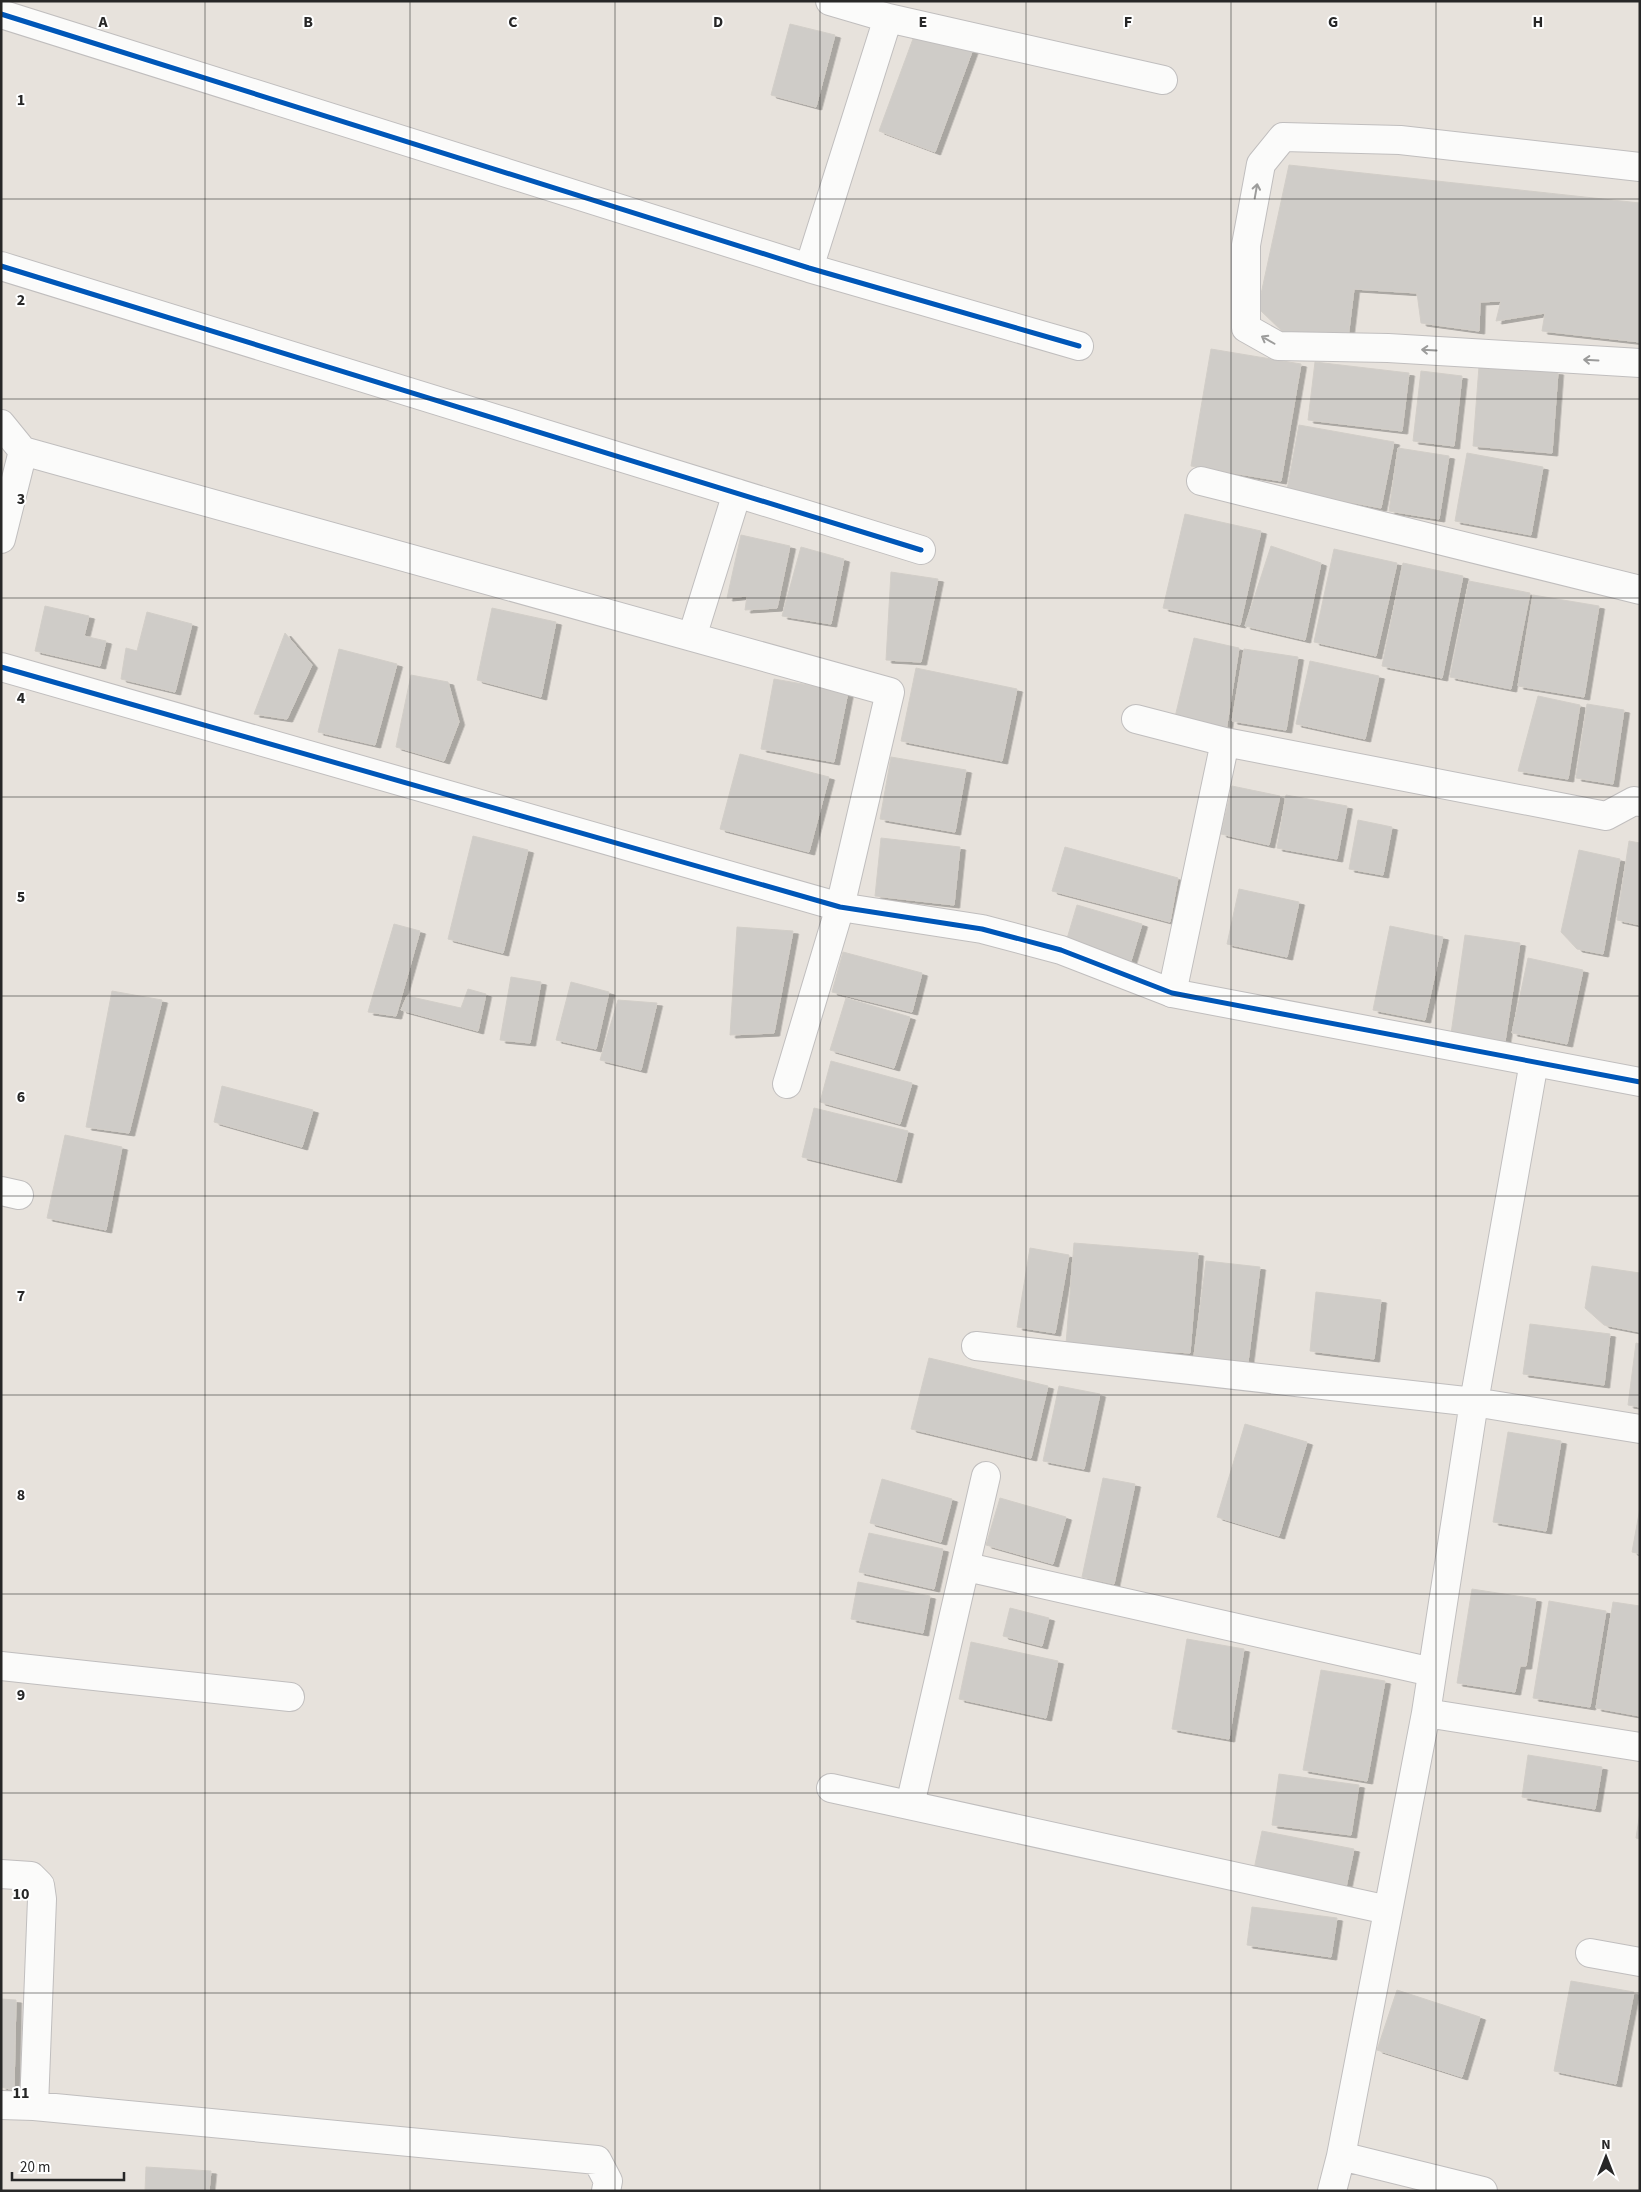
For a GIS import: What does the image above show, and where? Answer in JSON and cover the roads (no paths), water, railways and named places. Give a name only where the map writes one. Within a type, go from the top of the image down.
[{"type":"street","points":[[830,1],[888,18],[1163,80]]},
{"type":"street","points":[[1,14],[808,268],[1079,346]]},
{"type":"street","points":[[808,268],[888,18]]},
{"type":"street","points":[[1640,167],[1400,140],[1283,137],[1261,164],[1246,245],[1246,328],[1278,346],[1388,348],[1640,363]]},
{"type":"street","points":[[1,266],[921,550]]},
{"type":"street","points":[[1,424],[23,451],[890,692],[840,907],[787,1084]]},
{"type":"street","points":[[1,539],[23,451]]},
{"type":"street","points":[[1201,481],[1640,590]]},
{"type":"street","points":[[692,637],[737,493]]},
{"type":"street","points":[[1,667],[840,907],[982,928],[1061,950],[1172,994],[1640,1082]]},
{"type":"street","points":[[1136,719],[1225,742],[1606,816],[1634,801],[1640,802]]},
{"type":"street","points":[[1172,994],[1225,742]]},
{"type":"street","points":[[1332,2191],[1341,2156],[1426,1713],[1474,1402],[1534,1062]]},
{"type":"street","points":[[976,1346],[1474,1402],[1640,1429]]},
{"type":"street","points":[[910,1805],[967,1567],[986,1476]]},
{"type":"street","points":[[967,1567],[1432,1672]]},
{"type":"street","points":[[1,1666],[290,1697]]},
{"type":"street","points":[[1426,1713],[1640,1748]]},
{"type":"street","points":[[831,1788],[1388,1910]]},
{"type":"street","points":[[1,1874],[30,1876],[40,1885],[42,1899],[34,2106]]},
{"type":"street","points":[[1590,1953],[1640,1962]]},
{"type":"street","points":[[1,2105],[34,2106],[597,2160],[608,2181],[606,2191]]},
{"type":"street","points":[[1341,2156],[1483,2191]]}]
